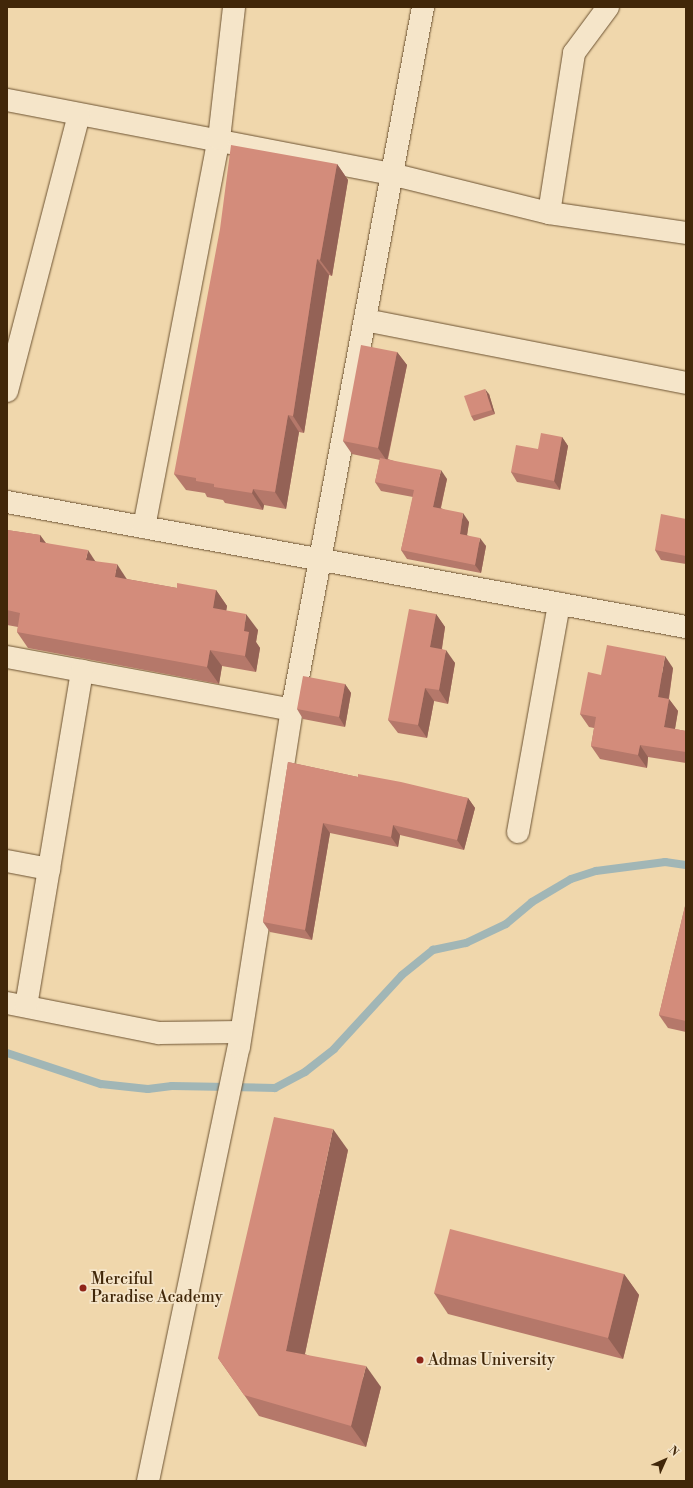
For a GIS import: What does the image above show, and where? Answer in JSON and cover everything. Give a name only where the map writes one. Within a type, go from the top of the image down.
[{"type":"street","points":[[144,527],[219,139],[234,7]]},
{"type":"street","points":[[148,1481],[223,1129],[240,1039],[292,710],[423,7]]},
{"type":"street","points":[[549,213],[574,53],[608,7]]},
{"type":"street","points":[[7,100],[79,115],[219,139],[391,174],[549,213],[686,233]]},
{"type":"street","points":[[7,391],[79,115]]},
{"type":"street","points":[[365,320],[686,383]]},
{"type":"street","points":[[7,502],[686,627]]},
{"type":"street","points":[[518,832],[559,604]]},
{"type":"street","points":[[7,657],[292,710]]},
{"type":"street","points":[[82,672],[49,869],[16,1005],[159,1033],[240,1039]]},
{"type":"street","points":[[7,861],[49,869]]},
{"type":"building","points":[[231,145],[337,164],[320,260],[317,259],[293,416],[288,415],[275,492],[253,489],[252,493],[214,487],[214,484],[196,481],[196,478],[174,474],[220,229]]},
{"type":"building","points":[[361,345],[397,352],[378,448],[343,441]]},
{"type":"building","points":[[485,389],[492,410],[471,416],[464,396]]},
{"type":"building","points":[[541,433],[562,437],[554,481],[511,472],[516,445],[538,449]]},
{"type":"building","points":[[380,458],[441,470],[433,507],[463,513],[460,534],[480,538],[475,565],[401,550],[414,490],[375,482]]},
{"type":"building","points":[[661,514],[686,519],[686,556],[655,550]]},
{"type":"building","points":[[7,530],[40,535],[40,542],[88,550],[86,560],[117,564],[115,577],[177,588],[177,583],[216,590],[213,608],[246,614],[244,631],[249,632],[245,656],[210,650],[207,667],[17,632],[20,613],[7,610]]},
{"type":"building","points":[[409,609],[436,614],[430,647],[446,650],[439,690],[425,688],[418,725],[388,720]]},
{"type":"building","points":[[607,645],[665,656],[658,697],[669,699],[664,727],[686,731],[686,752],[640,745],[638,755],[591,746],[596,717],[580,714],[588,672],[601,675]]},
{"type":"building","points":[[303,676],[345,684],[339,717],[297,709]]},
{"type":"building","points":[[288,762],[358,777],[358,774],[401,782],[468,798],[457,840],[393,825],[391,837],[323,823],[305,930],[263,922]]},
{"type":"building","points":[[686,902],[686,1021],[659,1015]]},
{"type":"building","points":[[274,1117],[333,1129],[286,1351],[366,1366],[351,1426],[244,1395],[218,1358]]},
{"type":"building","points":[[450,1229],[624,1274],[608,1338],[434,1293]]},
{"type":"waterway","points":[[7,1053],[101,1084],[148,1089],[172,1086],[275,1088],[305,1072],[334,1049],[402,975],[433,950],[466,943],[506,924],[532,902],[571,879],[596,871],[665,862],[686,865]]},
{"type":"place","name":"Merciful Paradise Academy","points":[[83,1288]]},
{"type":"place","name":"Admas University","points":[[420,1360]]}]
